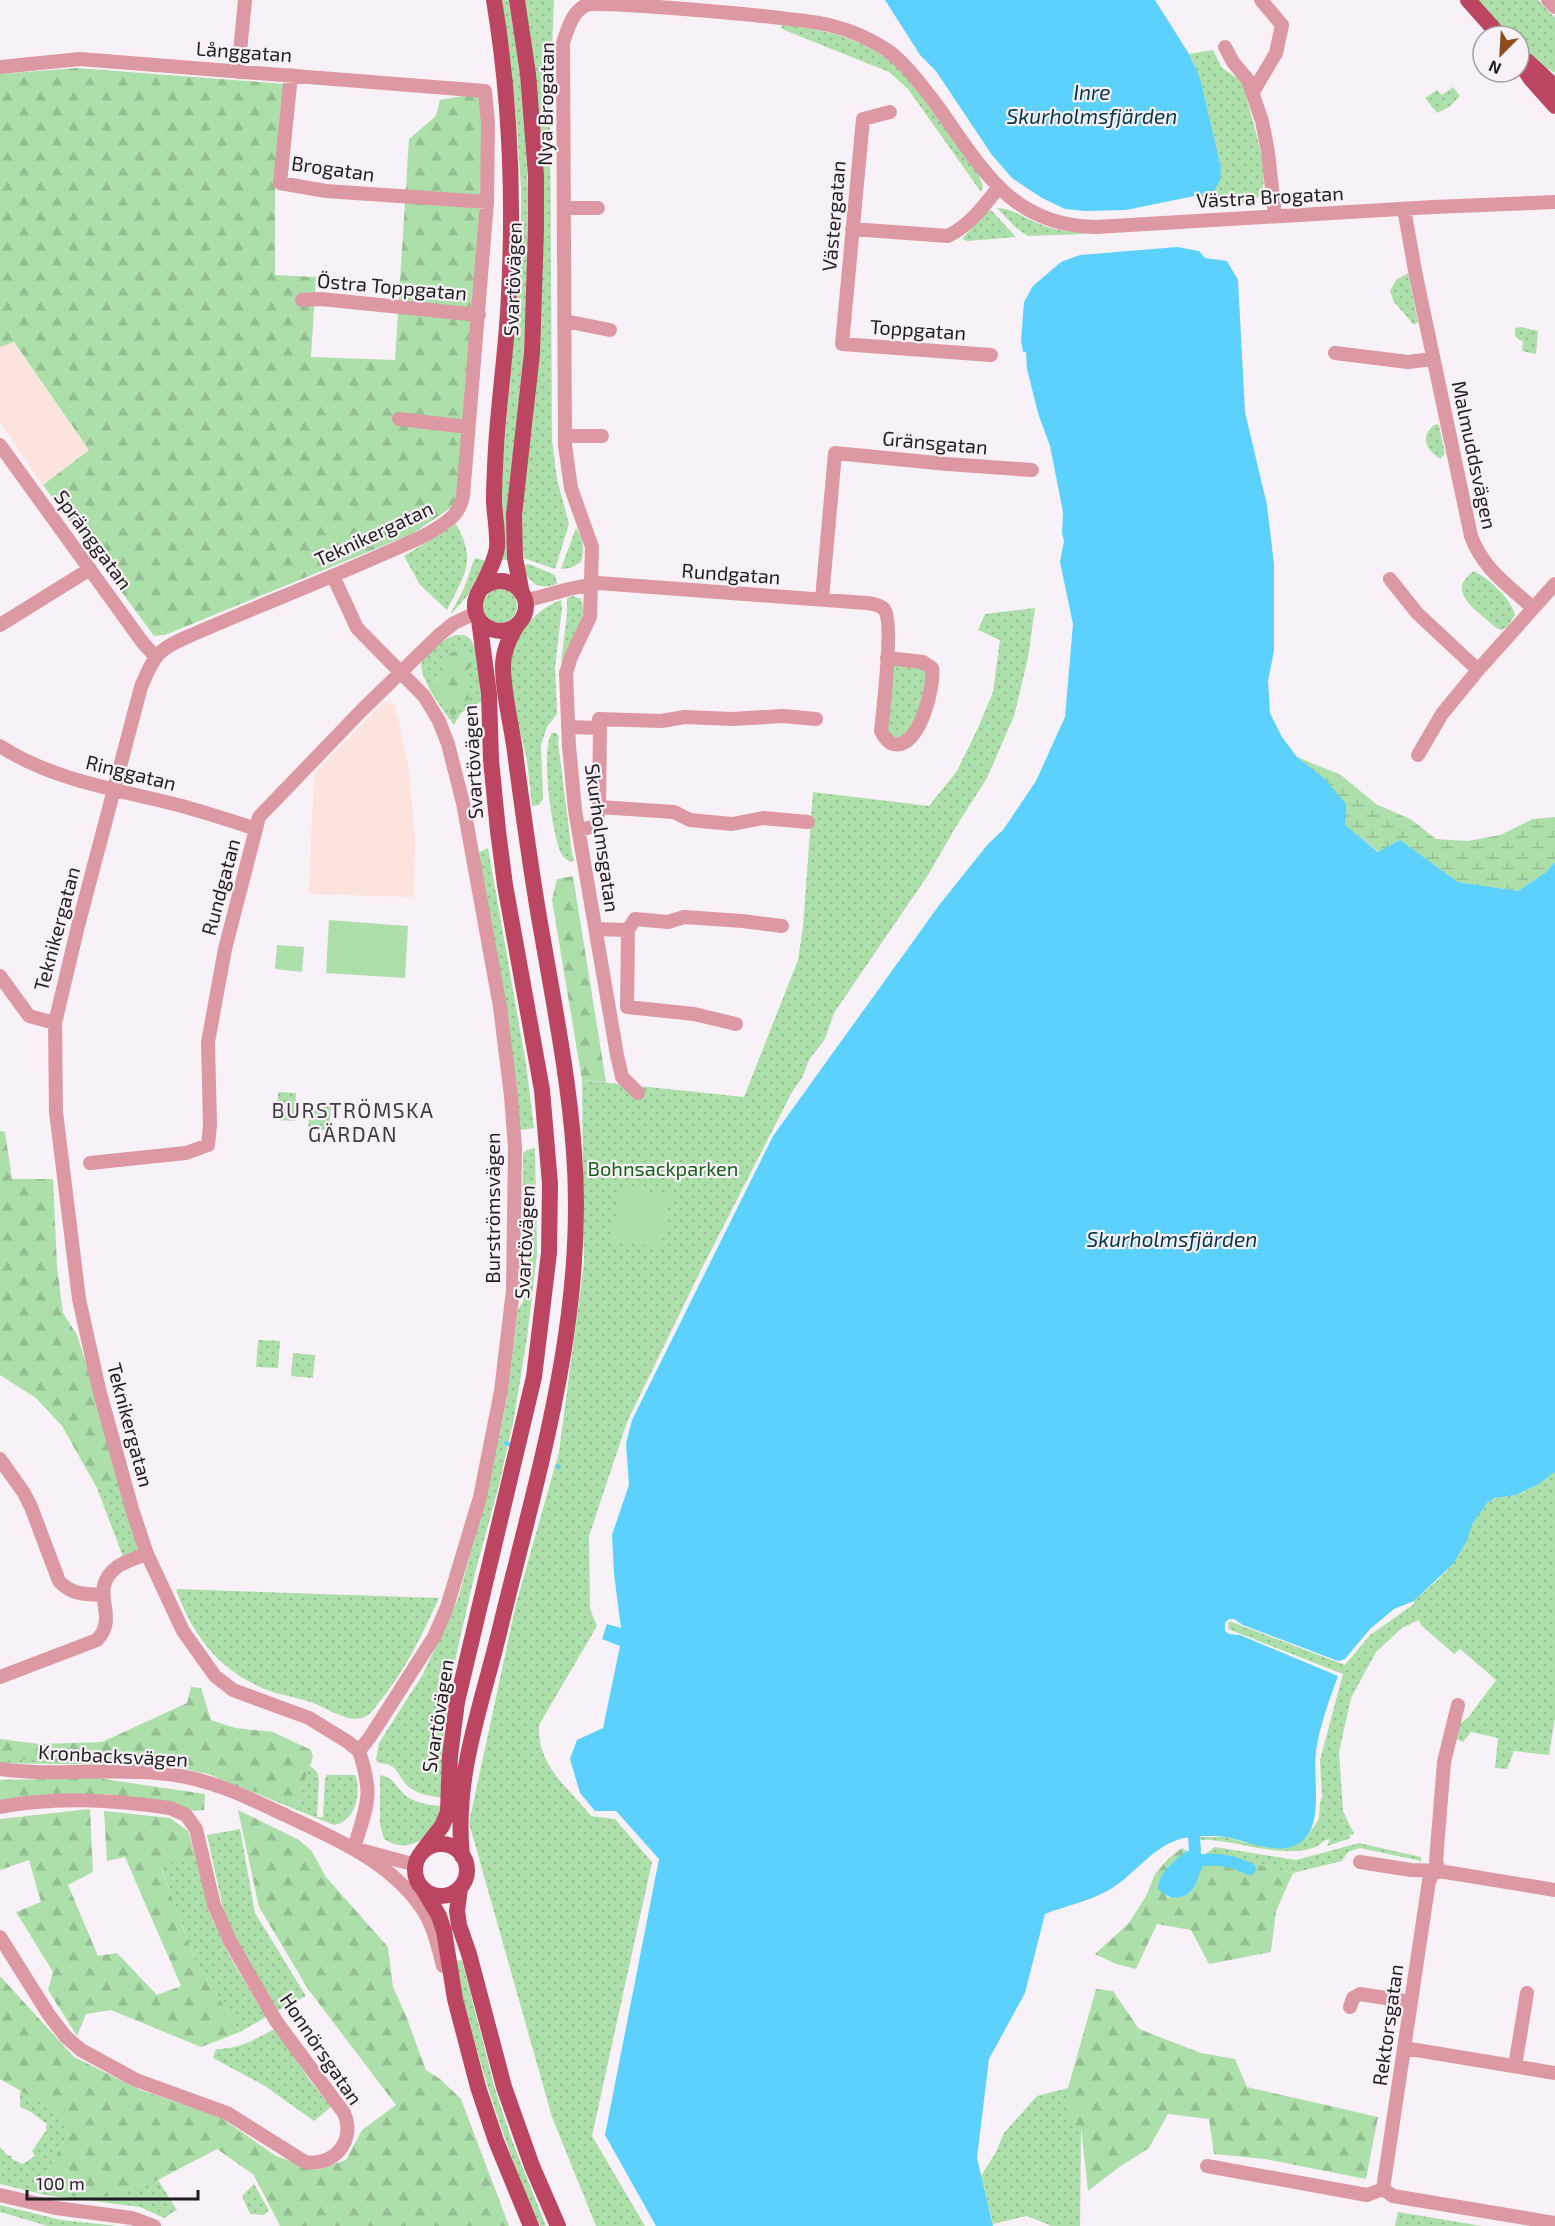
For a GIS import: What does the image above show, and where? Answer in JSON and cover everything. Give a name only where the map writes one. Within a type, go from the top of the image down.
[{"type":"main road","name":"Svartövägen","points":[[480,590],[497,549],[494,503],[496,448],[509,294],[510,150],[498,20],[494,0]]},
{"type":"main road","points":[[1468,0],[1489,24]]},
{"type":"main road","name":"Svartövägen","points":[[518,7],[529,86],[536,176],[532,353],[514,515],[514,558],[524,598]]},
{"type":"main road","points":[[1531,66],[1555,87]]},
{"type":"main road","points":[[1531,79],[1555,106]]},
{"type":"main road","points":[[501,580],[514,585],[524,598],[524,613],[517,625],[507,631],[487,628],[478,616],[475,602],[480,590],[490,583],[501,580]]},
{"type":"main road","name":"Svartövägen","points":[[462,1856],[454,1813],[455,1788],[450,1756],[458,1702],[534,1377],[549,1253],[550,1184],[542,1090],[499,842],[491,759],[489,694],[478,616]]},
{"type":"main road","name":"Svartövägen","points":[[455,1788],[468,1751],[533,1500],[556,1397],[569,1324],[575,1251],[577,1208],[567,1083],[525,829],[504,678],[504,654],[510,636],[517,625]]},
{"type":"main road","name":"Svartövägen","points":[[419,1859],[454,1813]]},
{"type":"main road","points":[[531,2226],[496,2141],[478,2087],[455,1999],[444,1931],[439,1916],[416,1876],[419,1859],[432,1846],[441,1845],[452,1848],[462,1856],[466,1872],[460,1888],[457,1911],[459,1925],[504,2087],[532,2166],[558,2226]]},
{"type":"main road","points":[[423,1889],[432,1895],[440,1896],[451,1894],[460,1888]]},
{"type":"street","points":[[238,72],[245,0]]},
{"type":"street","points":[[1253,92],[1276,53],[1282,25],[1261,0]]},
{"type":"street","points":[[1548,0],[1555,7]]},
{"type":"street","name":"Nya Brogatan","points":[[589,584],[592,547],[571,488],[565,436],[563,43],[573,16],[587,4],[621,4],[810,21],[856,33],[887,51],[907,68],[998,188]]},
{"type":"street","points":[[1225,47],[1233,62],[1248,80],[1253,92],[1268,152],[1275,216]]},
{"type":"street","name":"Långgatan","points":[[0,67],[80,58],[485,91]]},
{"type":"street","name":"Brogatan","points":[[291,75],[280,183],[326,191],[487,202]]},
{"type":"street","name":"Teknikergatan","points":[[359,1751],[309,1718],[246,1696],[215,1677],[183,1631],[147,1554],[102,1400],[79,1299],[56,1112],[55,1023],[72,946],[141,687],[155,656],[174,642],[187,636],[333,576],[427,534],[446,522],[462,501],[487,202],[488,123],[485,91]]},
{"type":"street","name":"Västergatan","points":[[842,344],[863,119],[890,112]]},
{"type":"street","points":[[852,229],[948,236],[972,219],[998,188]]},
{"type":"street","name":"Västra Brogatan","points":[[998,188],[1028,210],[1053,221],[1076,226],[1555,202]]},
{"type":"street","points":[[564,208],[598,208]]},
{"type":"street","name":"Malmuddsvägen","points":[[1404,209],[1471,536],[1477,553],[1487,566],[1533,608]]},
{"type":"street","name":"Östra Toppgatan","points":[[302,300],[321,299],[479,315]]},
{"type":"street","points":[[565,321],[610,330]]},
{"type":"street","name":"Toppgatan","points":[[842,344],[992,355]]},
{"type":"street","name":"Malmuddsvägen","points":[[1335,353],[1408,362],[1433,359]]},
{"type":"street","points":[[399,419],[468,427]]},
{"type":"street","points":[[565,436],[602,436]]},
{"type":"street","name":"Spränggatan","points":[[0,446],[142,643],[155,656]]},
{"type":"street","name":"Gränsgatan","points":[[822,599],[835,453],[1032,470]]},
{"type":"street","points":[[0,625],[90,569]]},
{"type":"street","name":"Burströmsvägen","points":[[333,576],[357,628],[424,696],[439,721],[448,744],[463,803],[494,975],[505,1044],[515,1148],[513,1290],[501,1391],[489,1456],[469,1534],[447,1607],[434,1637],[359,1751]]},
{"type":"street","points":[[1390,579],[1417,613],[1478,670]]},
{"type":"street","name":"Rundgatan","points":[[524,598],[598,583],[763,597],[822,599],[881,607],[887,614],[889,627],[881,731],[892,744],[905,744],[915,734],[920,722],[930,691],[933,668],[923,662],[887,658]]},
{"type":"street","name":"Skurholmsgatan","points":[[589,584],[590,617],[566,673],[568,726],[579,830],[622,1077],[638,1093]]},
{"type":"street","points":[[1418,755],[1442,714],[1555,584]]},
{"type":"street","name":"Rundgatan","points":[[90,1163],[186,1153],[208,1145],[210,1125],[208,1042],[225,949],[259,818],[272,802],[401,672],[454,623],[478,616]]},
{"type":"street","points":[[579,830],[596,826],[599,807],[599,719],[661,721],[685,717],[816,718]]},
{"type":"street","points":[[568,726],[600,728]]},
{"type":"street","name":"Ringgatan","points":[[0,746],[43,768],[183,806],[256,829]]},
{"type":"street","points":[[599,807],[674,812],[690,820],[711,822],[739,823],[763,818],[808,822]]},
{"type":"street","points":[[736,1024],[694,1014],[627,1007],[628,930],[635,919],[668,922],[684,917],[782,926]]},
{"type":"street","points":[[596,929],[628,930]]},
{"type":"street","points":[[0,976],[29,1016],[55,1023]]},
{"type":"street","points":[[607,993],[627,992]]},
{"type":"street","points":[[0,1459],[24,1493],[59,1581],[67,1590],[74,1593],[102,1595]]},
{"type":"street","points":[[0,1677],[97,1640],[104,1632],[108,1622],[102,1595],[110,1575],[114,1569],[147,1554]]},
{"type":"street","points":[[1439,1871],[1436,1861],[1444,1762],[1458,1705]]},
{"type":"street","points":[[354,1848],[369,1796],[368,1783],[359,1751]]},
{"type":"street","name":"Kronbacksvägen","points":[[0,1769],[168,1774],[211,1782],[354,1848],[395,1879],[423,1910],[433,1930],[455,1999]]},
{"type":"street","name":"Honnörsgatan","points":[[0,1807],[63,1799],[98,1801],[170,1808],[190,1819],[198,1834],[214,1905],[224,1929],[276,2021],[344,2113],[348,2130],[344,2146],[327,2161],[304,2162],[227,2113],[135,2080],[89,2056],[73,2044],[61,2030],[0,1937]]},
{"type":"street","name":"Kronbacksvägen","points":[[354,1848],[419,1859]]},
{"type":"street","points":[[1360,1862],[1411,1870],[1439,1871],[1555,1890]]},
{"type":"street","name":"Rektorsgatan","points":[[1383,2189],[1429,1881],[1433,1874],[1439,1871]]},
{"type":"street","points":[[1515,2066],[1527,1993]]},
{"type":"street","points":[[1350,2007],[1353,1998],[1360,1994],[1411,2002]]},
{"type":"street","points":[[1404,2048],[1555,2073]]},
{"type":"street","points":[[1207,2166],[1367,2195],[1383,2189],[1393,2196],[1555,2223]]},
{"type":"street","points":[[0,2195],[56,2208],[132,2218],[154,2226]]},
{"type":"shaded area","points":[[13,342],[89,450],[43,485],[0,422],[0,347]]},
{"type":"shaded area","points":[[384,701],[395,705],[408,764],[415,839],[414,897],[309,894],[314,774]]},
{"type":"green space","points":[[502,0],[509,0],[523,93],[528,188],[528,254],[523,369],[509,560],[499,560],[503,460],[521,254],[521,188],[517,127]]},
{"type":"green space","points":[[525,0],[554,0],[550,100],[552,440],[557,479],[569,524],[555,569],[523,558],[520,523],[533,419]]},
{"type":"green space","points":[[1476,0],[1538,0],[1555,18],[1555,73],[1531,59],[1531,24],[1499,24]]},
{"type":"green space","points":[[781,25],[813,29],[845,37],[874,50],[900,69],[921,94],[978,173],[983,186],[981,192],[908,89],[889,72],[782,29]]},
{"type":"green space","points":[[1213,50],[1222,68],[1243,82],[1258,139],[1264,183],[1260,194],[1252,203],[1202,207],[1197,196],[1214,192],[1221,167],[1200,78],[1189,54]]},
{"type":"green space","points":[[77,68],[285,84],[275,184],[275,275],[316,277],[311,357],[395,360],[409,139],[436,116],[440,100],[484,92],[474,299],[455,505],[412,534],[165,635],[154,636],[43,485],[89,450],[14,342],[0,347],[0,74]]},
{"type":"green space","points":[[1453,87],[1460,96],[1449,107],[1437,113],[1425,98],[1437,90],[1442,95]]},
{"type":"green space","points":[[997,208],[1014,212],[1048,227],[1086,234],[1028,236],[1016,228]]},
{"type":"green space","points":[[991,210],[1016,237],[968,241],[962,239],[985,213]]},
{"type":"green space","points":[[1408,273],[1418,322],[1416,324],[1413,324],[1394,302],[1390,291],[1396,280]]},
{"type":"green space","points":[[1515,328],[1538,331],[1536,354],[1522,351],[1523,341],[1516,337],[1515,333]]},
{"type":"green space","points":[[1436,424],[1439,425],[1445,454],[1440,459],[1431,451],[1426,442],[1427,433]]},
{"type":"green space","points":[[456,524],[466,548],[467,558],[463,577],[447,610],[420,585],[404,556]]},
{"type":"green space","points":[[576,528],[583,544],[581,562],[571,568],[561,569]]},
{"type":"green space","points":[[476,558],[486,561],[468,595],[450,615],[465,586]]},
{"type":"green space","points":[[529,564],[555,575],[557,584],[539,586],[534,583],[521,565]]},
{"type":"green space","points":[[1474,571],[1499,590],[1513,609],[1515,615],[1507,627],[1502,630],[1496,628],[1473,608],[1463,594],[1462,586]]},
{"type":"green space","points":[[500,589],[512,594],[517,606],[512,618],[500,623],[488,618],[483,606],[488,594]]},
{"type":"green space","points":[[573,596],[581,599],[583,615],[578,632],[561,663],[567,598]]},
{"type":"green space","points":[[561,600],[555,667],[557,714],[547,727],[541,745],[543,799],[539,805],[532,806],[526,756],[511,693],[511,657],[515,644],[528,623],[549,606]]},
{"type":"green space","name":"Bohnsackparken","points":[[1035,608],[1028,658],[1014,716],[987,778],[928,875],[834,1013],[825,1039],[809,1060],[802,1078],[792,1092],[627,1422],[589,1536],[590,1609],[597,1626],[539,1725],[540,1739],[548,1764],[555,1775],[591,1816],[615,1819],[652,1862],[592,2136],[645,2226],[596,2226],[552,2117],[469,1823],[516,1604],[559,1452],[584,1263],[582,1080],[744,1097],[798,960],[803,927],[813,792],[929,806],[957,771],[993,692],[1000,640],[978,630],[985,614]]},
{"type":"green space","points":[[455,635],[464,635],[474,646],[479,665],[481,702],[461,713],[454,725],[433,695],[424,676],[422,662],[436,646]]},
{"type":"green space","points":[[464,649],[472,658],[471,668],[466,670],[469,700],[453,717],[434,686],[450,653]]},
{"type":"green space","points":[[887,658],[932,669],[910,740],[884,738]]},
{"type":"green space","points":[[552,733],[559,736],[574,860],[571,862],[561,853],[551,811],[547,756]]},
{"type":"green space","points":[[1297,757],[1341,775],[1376,804],[1412,820],[1436,839],[1468,841],[1500,835],[1533,819],[1555,817],[1555,862],[1546,872],[1518,891],[1458,882],[1400,840],[1379,852],[1344,825]]},
{"type":"green space","points":[[488,848],[526,1064],[534,1128],[520,1130],[497,956],[478,853]]},
{"type":"green space","points":[[573,876],[606,1082],[582,1080],[552,900],[557,879]]},
{"type":"green space","points":[[329,920],[408,926],[405,978],[326,973]]},
{"type":"green space","points":[[277,945],[304,947],[302,972],[275,969]]},
{"type":"green space","points":[[278,1092],[296,1093],[295,1121],[277,1120]]},
{"type":"green space","points":[[310,1104],[331,1105],[329,1130],[308,1129]]},
{"type":"green space","points":[[0,1131],[5,1132],[12,1179],[53,1179],[57,1266],[63,1313],[77,1335],[123,1480],[97,1488],[62,1426],[36,1398],[0,1375]]},
{"type":"green space","points":[[535,1148],[537,1254],[527,1338],[514,1418],[452,1674],[444,1733],[442,1798],[426,1795],[410,1788],[394,1768],[378,1763],[376,1760],[379,1743],[423,1674],[458,1599],[487,1494],[507,1399],[518,1309],[523,1302],[528,1260],[522,1249],[523,1153]]},
{"type":"green space","points":[[621,1187],[670,1196],[661,1248],[611,1239]]},
{"type":"green space","points":[[258,1340],[280,1341],[278,1368],[256,1367]]},
{"type":"green space","points":[[293,1353],[315,1355],[313,1378],[291,1376]]},
{"type":"green space","points":[[1555,1472],[1555,1717],[1549,1755],[1514,1751],[1507,1769],[1495,1768],[1498,1738],[1471,1732],[1463,1742],[1451,1736],[1455,1726],[1467,1719],[1496,1680],[1460,1649],[1454,1654],[1421,1625],[1419,1620],[1402,1628],[1376,1652],[1351,1698],[1339,1752],[1343,1811],[1354,1834],[1349,1835],[1351,1838],[1327,1846],[1330,1839],[1328,1839],[1313,1848],[1292,1851],[1194,1840],[1194,1837],[1226,1837],[1247,1843],[1306,1838],[1319,1819],[1322,1797],[1320,1760],[1343,1674],[1228,1629],[1229,1621],[1345,1665],[1370,1635],[1414,1604],[1414,1601],[1450,1567],[1459,1555],[1477,1516],[1488,1502],[1526,1491]]},
{"type":"green space","points":[[123,1480],[147,1554],[125,1562],[97,1488]]},
{"type":"green space","points":[[176,1589],[439,1598],[396,1680],[373,1710],[358,1719],[338,1714],[308,1701],[273,1692],[239,1676],[225,1665],[201,1639]]},
{"type":"green space","points":[[191,1687],[201,1688],[211,1720],[235,1728],[273,1732],[311,1750],[313,1757],[303,1785],[301,1810],[220,1775],[169,1763],[80,1763],[0,1758],[0,1739],[40,1744],[102,1742],[187,1703]]},
{"type":"green space","points":[[0,1747],[300,1757],[317,1772],[319,1779],[317,1817],[323,1817],[327,1775],[355,1775],[357,1798],[352,1813],[341,1823],[334,1825],[208,1774],[172,1766],[0,1763]]},
{"type":"green space","points":[[380,1775],[391,1779],[410,1799],[442,1806],[428,1837],[406,1845],[384,1839],[380,1825]]},
{"type":"green space","points":[[97,1778],[205,1794],[204,1810],[194,1811],[180,1806],[107,1794],[0,1803],[0,1780]]},
{"type":"green space","points":[[90,1809],[93,1872],[68,1885],[98,1956],[117,1953],[157,1995],[181,1986],[125,1857],[107,1861],[104,1811],[170,1818],[188,1831],[196,1856],[161,1867],[195,1960],[240,2032],[201,2047],[111,2010],[86,2014],[77,2036],[48,1990],[53,1972],[16,1912],[41,1902],[29,1860],[0,1870],[0,1819]]},
{"type":"green space","points":[[238,1810],[299,1840],[311,1850],[326,1877],[388,1947],[393,1987],[426,2070],[440,2079],[461,2099],[509,2226],[280,2226],[254,2175],[217,2149],[158,2180],[98,2199],[37,2191],[67,2135],[63,2115],[0,2079],[0,1976],[74,2057],[141,2090],[220,2117],[276,2156],[317,2170],[346,2160],[362,2130],[396,2105],[308,1989],[259,1907]]},
{"type":"green space","points":[[240,1829],[255,1913],[306,1996],[278,2011],[226,1922],[207,1835]]},
{"type":"green space","points":[[1359,1843],[1421,1857],[1421,1861],[1360,1848],[1348,1852],[1342,1861],[1293,1873],[1219,1858],[1205,1863],[1204,1855],[1215,1847],[1296,1860]]},
{"type":"green space","points":[[1182,1848],[1187,1851],[1171,1864],[1167,1897],[1180,1897],[1188,1894],[1195,1885],[1201,1867],[1213,1860],[1248,1863],[1293,1873],[1276,1911],[1271,1952],[1209,1964],[1191,1930],[1157,1924],[1136,1969],[1116,1964],[1095,1954],[1129,1923],[1146,1896],[1155,1874]]},
{"type":"green space","points":[[196,1856],[209,1912],[229,1955],[266,2017],[240,2032],[195,1960],[161,1866]]},
{"type":"green space","points":[[462,1960],[495,2089],[511,2138],[546,2226],[540,2226],[526,2194],[491,2096],[454,1962]]},
{"type":"green space","points":[[1096,1989],[1113,1991],[1139,2029],[1201,2053],[1235,2059],[1247,2087],[1378,2117],[1366,2179],[1265,2159],[1214,2154],[1209,2119],[1168,2114],[1149,2148],[1088,2191],[1081,2127],[1068,2123],[1068,2088]]},
{"type":"green space","points":[[276,2028],[309,2079],[331,2107],[314,2121],[265,2086],[213,2058],[216,2049],[240,2045]]},
{"type":"green space","points":[[1068,2088],[1068,2123],[1081,2127],[1080,2226],[1052,2226],[1027,2216],[993,2224],[981,2176],[996,2152],[1004,2133],[1037,2096]]},
{"type":"green space","points":[[24,2091],[63,2115],[67,2135],[37,2191],[98,2199],[158,2180],[177,2210],[164,2218],[140,2207],[46,2195],[0,2184],[0,2147],[7,2155],[12,2156],[12,2159],[23,2164],[35,2156],[32,2151],[47,2129],[47,2124],[20,2107],[20,2092]]},
{"type":"green space","points":[[254,2184],[269,2210],[264,2215],[250,2214],[242,2196]]},
{"type":"green space","points":[[0,2205],[61,2220],[118,2226],[48,2226],[0,2212]]},
{"type":"green space","points":[[1398,2212],[1482,2226],[1395,2226]]},
{"type":"water","name":"Inre Skurholmsfjärden","points":[[885,0],[1155,0],[1189,54],[1200,78],[1221,167],[1220,180],[1214,192],[1126,210],[1065,209],[1042,198],[1012,178],[992,155],[936,71],[920,55]]},
{"type":"water","name":"Skurholmsfjärden","points":[[1177,247],[1199,251],[1205,258],[1227,261],[1238,280],[1245,412],[1267,505],[1274,564],[1274,651],[1268,681],[1270,713],[1282,737],[1297,757],[1325,779],[1346,804],[1345,825],[1378,852],[1400,840],[1458,882],[1518,891],[1546,872],[1555,862],[1555,1472],[1539,1484],[1516,1495],[1495,1498],[1487,1503],[1473,1523],[1466,1542],[1454,1563],[1414,1601],[1394,1609],[1370,1629],[1345,1659],[1338,1661],[1243,1625],[1234,1619],[1229,1619],[1225,1623],[1225,1631],[1229,1634],[1240,1635],[1338,1676],[1322,1722],[1316,1751],[1316,1807],[1312,1828],[1299,1844],[1278,1849],[1220,1836],[1184,1838],[1163,1847],[1118,1884],[1102,1894],[1045,1914],[1025,1993],[989,2059],[977,2158],[993,2226],[656,2226],[605,2135],[659,1859],[616,1811],[595,1811],[580,1793],[570,1759],[577,1740],[603,1728],[620,1646],[602,1639],[607,1624],[621,1628],[612,1535],[629,1485],[626,1444],[632,1420],[773,1136],[940,904],[988,844],[1003,830],[1036,781],[1065,717],[1073,624],[1060,562],[1064,541],[1063,512],[1050,446],[1038,413],[1027,369],[1026,352],[1023,352],[1021,340],[1024,302],[1033,286],[1061,262],[1080,255]]},
{"type":"water","points":[[1187,1851],[1197,1851],[1204,1855],[1205,1863],[1190,1892],[1180,1897],[1168,1896],[1158,1889],[1161,1877],[1168,1867]]},
{"type":"waterway","points":[[1194,1837],[1195,1851]]},
{"type":"waterway","points":[[1204,1860],[1228,1861],[1250,1869]]},
{"type":"district","name":"BURSTRÖMSKA GÄRDAN","points":[[353,1123]]}]
